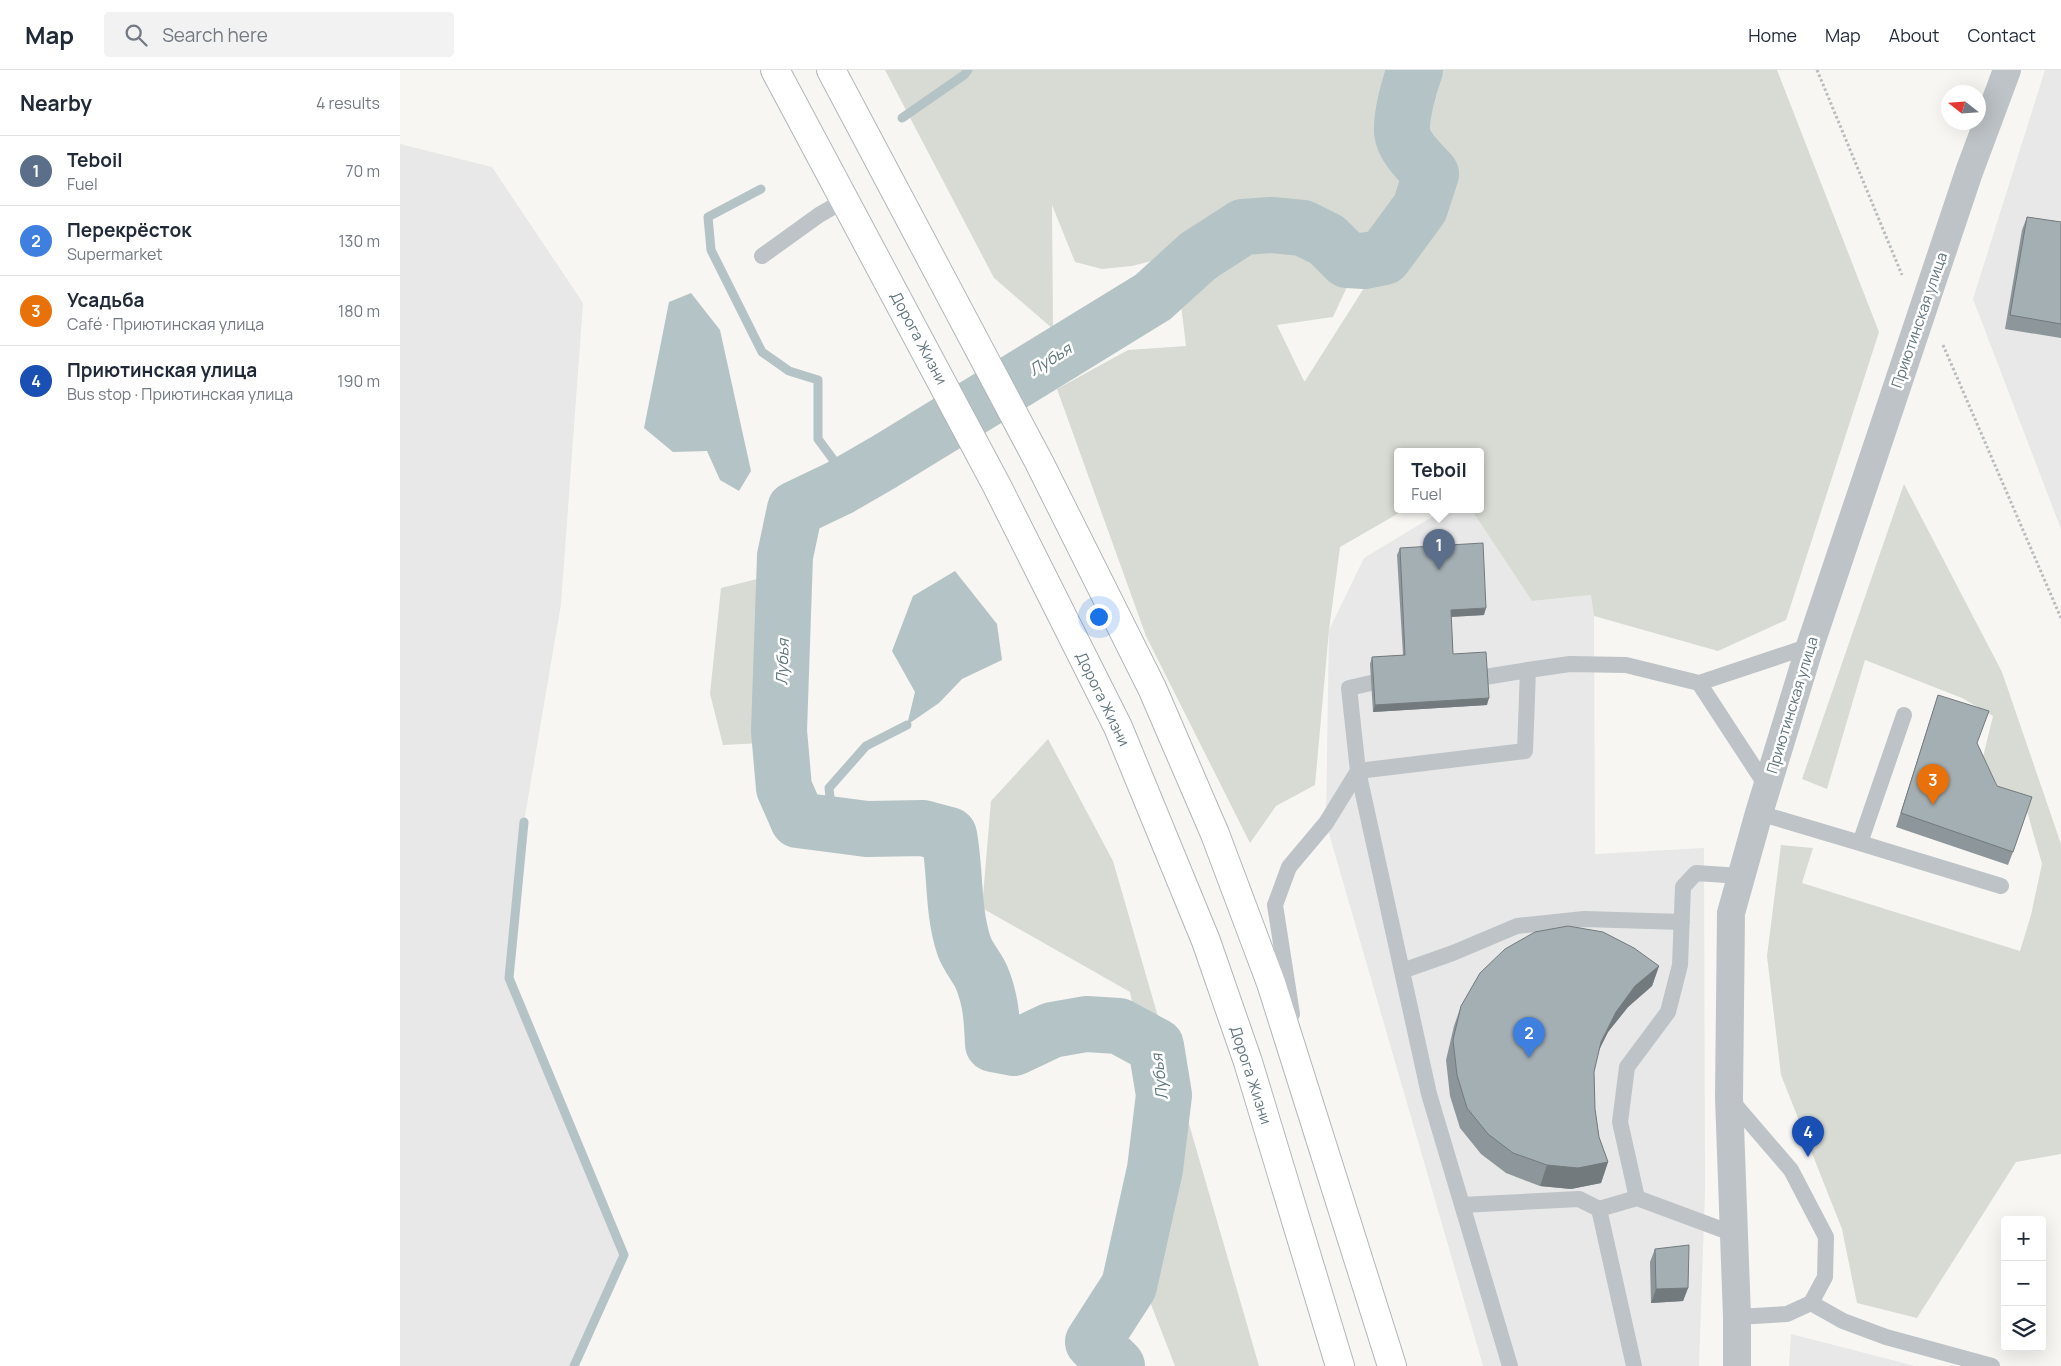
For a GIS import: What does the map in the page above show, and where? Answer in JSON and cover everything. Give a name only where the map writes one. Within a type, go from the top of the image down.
[{"type":"main road","name":"Дорога Жизни","points":[[775,70],[997,486],[1118,727],[1206,941],[1248,1062],[1340,1366]]},
{"type":"main road","points":[[831,70],[970,328],[1152,688],[1211,825],[1271,983],[1392,1366]]},
{"type":"street","name":"Приютинская улица","points":[[1737,1366],[1729,1098],[1731,913],[1759,813],[1810,646],[1969,172],[2007,70]]},
{"type":"lane","points":[[762,256],[820,215],[845,200]]},
{"type":"lane","points":[[1485,677],[1570,664],[1626,665],[1699,683],[1810,646]]},
{"type":"lane","points":[[1358,771],[1525,751],[1528,670]]},
{"type":"lane","points":[[1371,683],[1349,688],[1358,771],[1429,1094],[1510,1366]]},
{"type":"lane","points":[[1699,683],[1767,787]]},
{"type":"lane","points":[[1860,843],[1904,715]]},
{"type":"lane","points":[[1302,1080],[1275,905],[1289,867],[1326,823],[1358,771]]},
{"type":"lane","points":[[1759,813],[2001,886]]},
{"type":"lane","points":[[1637,1198],[1620,1122],[1627,1067],[1668,1012],[1680,965],[1683,887],[1696,873],[1741,876]]},
{"type":"lane","points":[[1402,971],[1453,953],[1517,926],[1584,918],[1682,922]]},
{"type":"lane","points":[[1729,1098],[1791,1170],[1826,1237],[1825,1277],[1811,1303],[1787,1314],[1737,1317]]},
{"type":"lane","points":[[1462,1205],[1579,1199],[1599,1209],[1637,1198],[1734,1234]]},
{"type":"lane","points":[[1599,1209],[1634,1366]]},
{"type":"lane","points":[[1811,1303],[1844,1321],[1886,1337],[1992,1366]]},
{"type":"path","points":[[1817,70],[1905,282]]},
{"type":"path","points":[[1942,344],[2061,618]]},
{"type":"shaded area","points":[[885,70],[1777,70],[1879,332],[1786,620],[1718,651],[1594,616],[1591,595],[1532,601],[1474,513],[1484,513],[1484,448],[1394,448],[1394,513],[1399,513],[1340,547],[1329,630],[1315,785],[1276,806],[1250,843],[1146,636],[1057,389],[1128,350],[1186,346],[1175,255],[1132,266],[1102,269],[1075,262],[1052,205],[1053,329],[994,278]],"holes":[[[1383,258],[1304,381],[1277,325],[1333,317],[1352,276]]]},
{"type":"shaded area","points":[[2045,70],[2061,70],[2061,529],[1973,299]]},
{"type":"shaded area","points":[[400,144],[492,167],[583,303],[561,604],[524,822],[509,978],[624,1255],[574,1366],[400,1366]]},
{"type":"shaded area","points":[[691,293],[720,330],[751,471],[739,491],[720,480],[707,451],[673,452],[644,428],[669,302]]},
{"type":"shaded area","points":[[1904,484],[2002,672],[2061,844],[2061,1154],[2016,1162],[1917,1318],[1857,1303],[1842,1229],[1781,1075],[1767,956],[1781,845],[1813,848],[1802,883],[2020,951],[2031,915],[2042,864],[2027,811],[2002,795],[1983,757],[1993,716],[1962,698],[1865,660],[1827,789],[1802,779]]},
{"type":"shaded area","points":[[1438,513],[1474,513],[1532,601],[1592,595],[1594,616],[1595,854],[1704,848],[1705,1192],[1699,1366],[1483,1366],[1326,823],[1329,630],[1364,558]]},
{"type":"shaded area","points":[[955,571],[997,624],[1002,660],[962,679],[939,703],[907,725],[915,692],[892,651],[913,596]]},
{"type":"shaded area","points":[[761,578],[761,743],[723,745],[710,694],[721,588]]},
{"type":"shaded area","points":[[1048,739],[1113,861],[1259,1366],[1175,1366],[1147,1294],[1149,1083],[1130,992],[982,908],[991,801]]},
{"type":"shaded area","points":[[1791,1334],[1915,1366],[1789,1366]]},
{"type":"building","points":[[2027,217],[2061,222],[2061,324],[2010,315]]},
{"type":"building","points":[[1483,543],[1486,608],[1451,610],[1453,654],[1486,652],[1489,698],[1375,705],[1372,657],[1405,655],[1400,548]]},
{"type":"building","points":[[1938,695],[1989,711],[1977,743],[1997,786],[2032,797],[2013,852],[1901,813]]},
{"type":"building","points":[[1568,926],[1603,932],[1634,948],[1659,966],[1635,986],[1616,1012],[1601,1042],[1594,1072],[1595,1109],[1599,1137],[1608,1162],[1578,1168],[1547,1165],[1513,1153],[1488,1134],[1467,1108],[1457,1075],[1453,1040],[1461,1006],[1480,973],[1505,949],[1535,932]]},
{"type":"building","points":[[1689,1245],[1688,1288],[1656,1289],[1655,1249]]},
{"type":"waterway","points":[[902,118],[964,75],[968,70]]},
{"type":"waterway","name":"Лубья","points":[[1117,1366],[1093,1342],[1129,1286],[1155,1169],[1164,1095],[1156,1046],[1119,1026],[1086,1024],[1052,1030],[1014,1048],[993,1044],[987,993],[981,976],[964,946],[960,932],[949,835],[923,828],[867,829],[798,820],[784,788],[779,731],[785,556],[795,509],[839,488],[884,462],[1153,297],[1198,256],[1243,227],[1271,225],[1303,228],[1327,240],[1347,260],[1364,261],[1384,257],[1420,208],[1431,174],[1409,149],[1402,132],[1406,101],[1415,70]]},
{"type":"waterway","points":[[761,189],[708,217],[711,250],[762,352],[789,371],[818,380],[818,439],[838,466],[839,488]]},
{"type":"waterway","points":[[798,820],[831,807],[829,788],[866,746],[907,725]]},
{"type":"waterway","points":[[524,822],[509,978],[624,1255],[574,1366]]},
{"type":"place","name":"Teboil","points":[[1439,570]]},
{"type":"place","name":"Усадьба","points":[[1933,805]]},
{"type":"place","name":"Перекрёсток","points":[[1529,1058]]},
{"type":"place","name":"Приютинская улица","points":[[1808,1157]]}]
